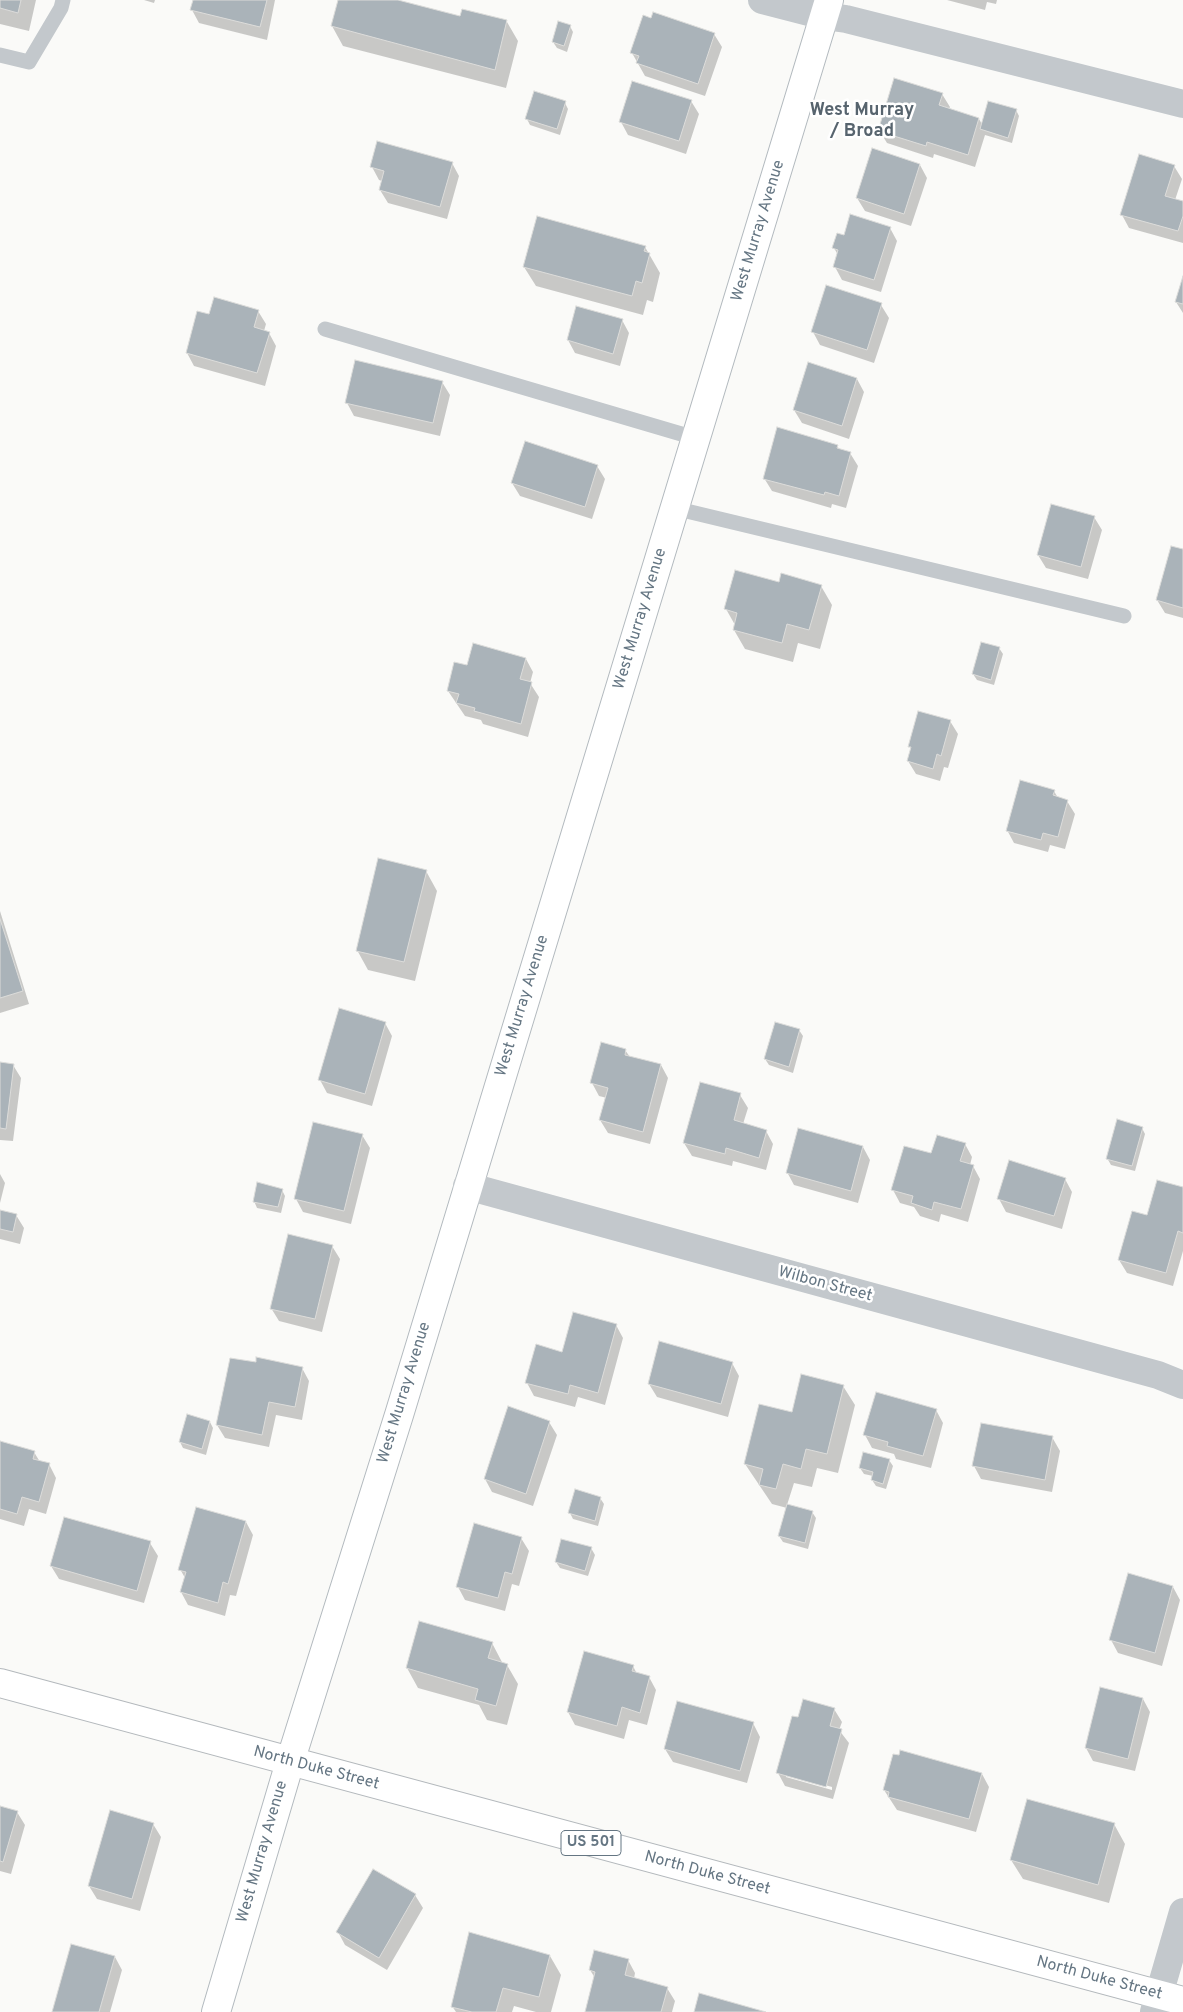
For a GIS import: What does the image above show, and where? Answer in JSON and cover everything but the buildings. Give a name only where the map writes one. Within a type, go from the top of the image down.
[{"type":"main road","name":"West Murray Avenue","points":[[216,2012],[290,1762],[615,709],[695,438],[776,180],[826,8]]},
{"type":"main road","name":"North Duke Street","points":[[0,1683],[1165,2003]]},
{"type":"street","points":[[762,0],[826,8],[846,19],[1183,104]]},
{"type":"street","name":"Wilbon Street","points":[[467,1186],[1148,1372],[1183,1385]]},
{"type":"street","points":[[1165,2003],[1183,1912]]},
{"type":"lane","points":[[2,55],[29,62],[64,0]]},
{"type":"lane","points":[[326,328],[695,438]]},
{"type":"lane","points":[[674,508],[1124,616]]},
{"type":"district","name":"West Murray / Broad","points":[[862,121]]}]
